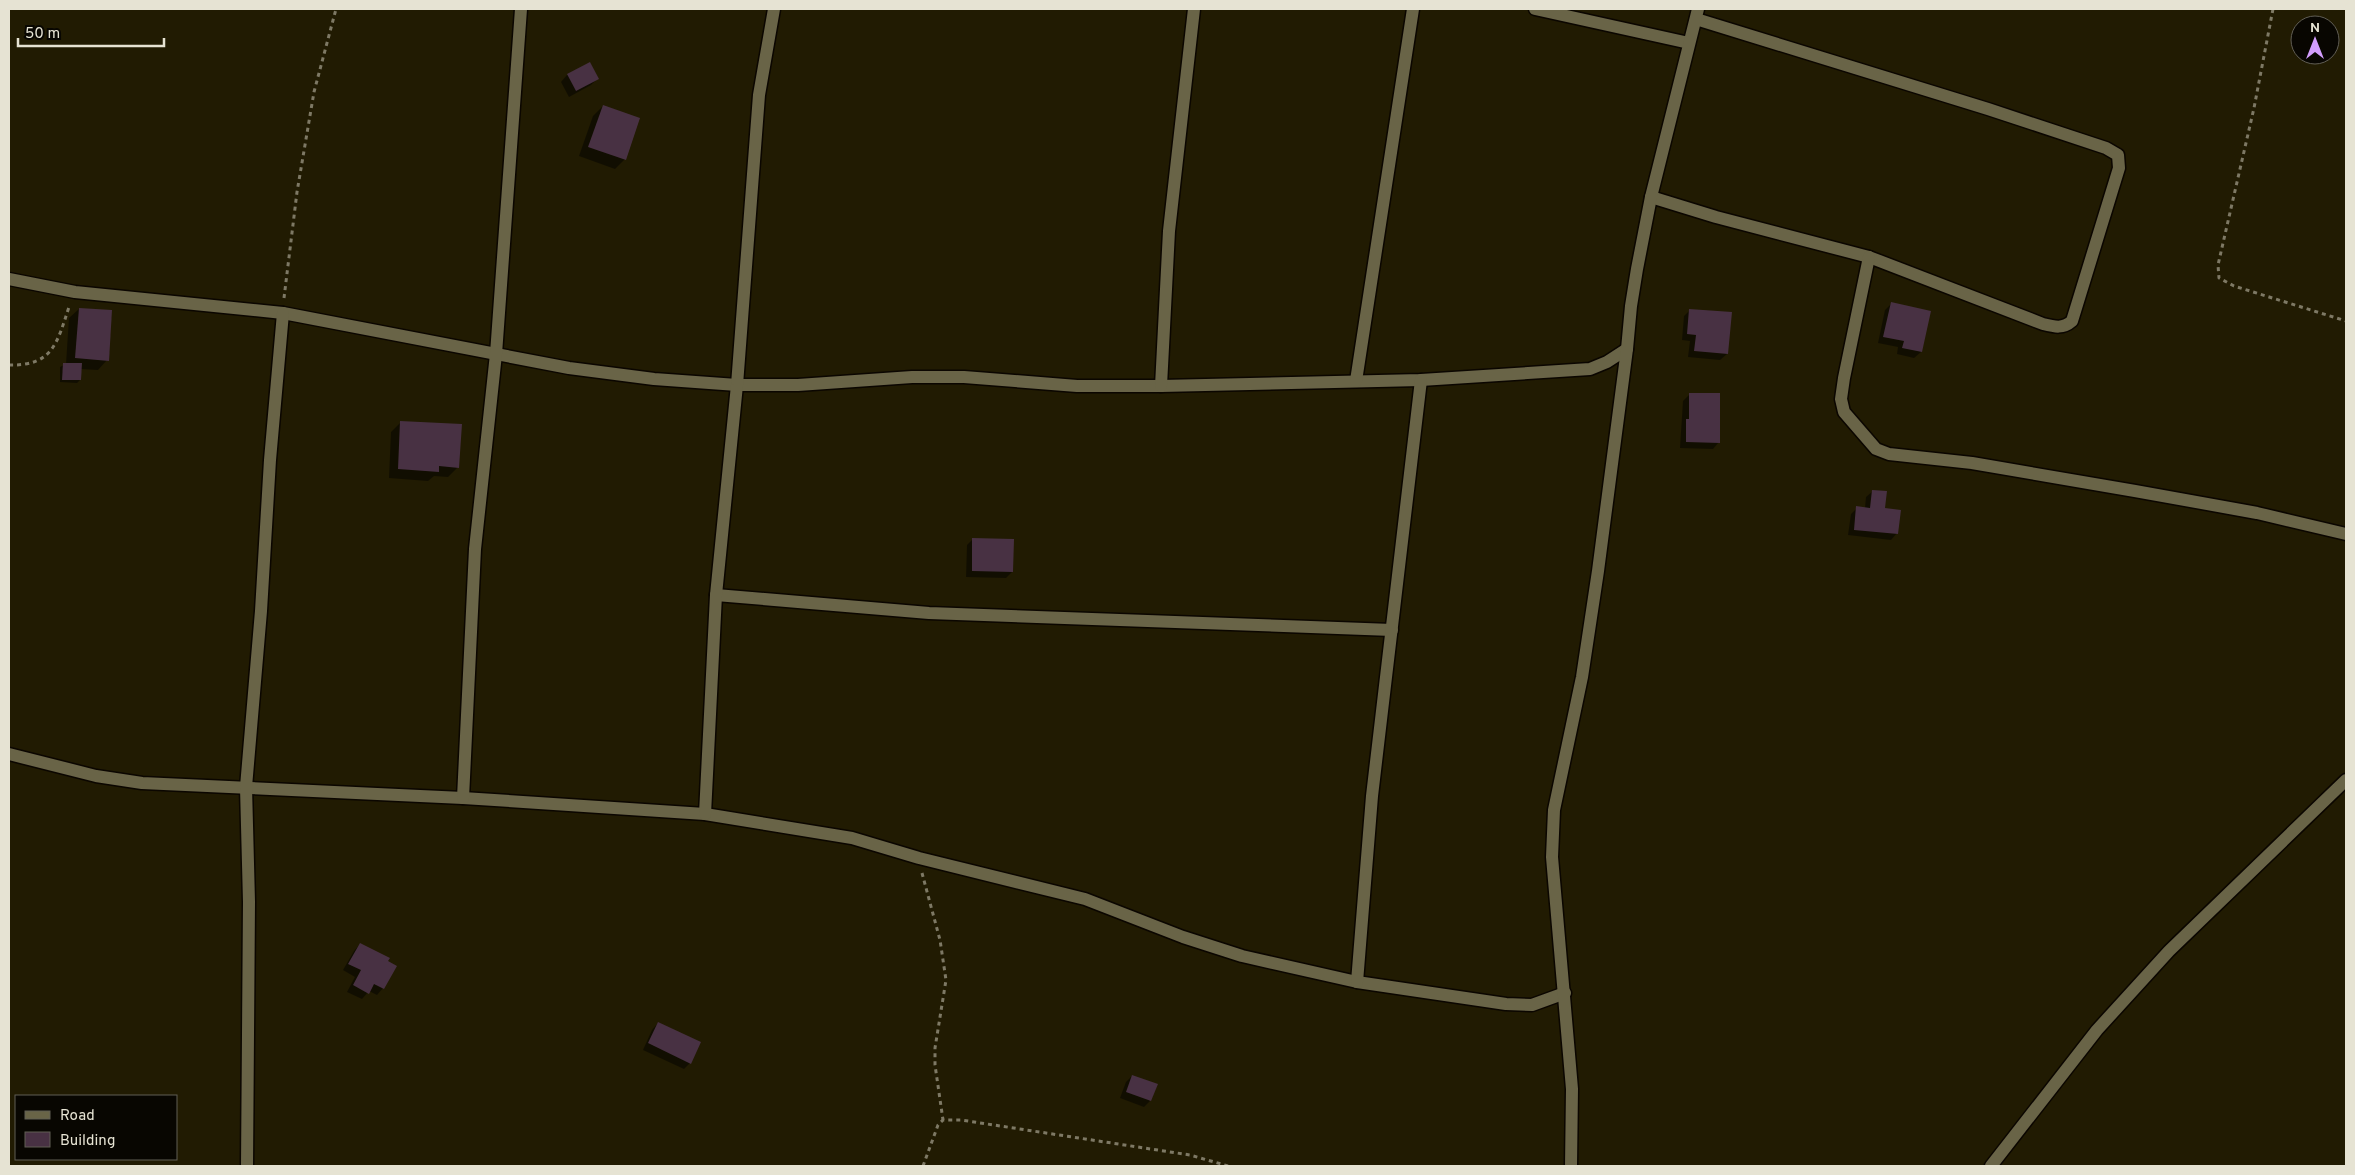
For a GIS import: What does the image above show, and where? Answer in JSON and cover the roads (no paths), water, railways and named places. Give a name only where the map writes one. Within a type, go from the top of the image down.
[{"type":"street","points":[[463,798],[475,549],[496,354],[522,9]]},
{"type":"street","points":[[705,814],[716,595],[737,385],[759,95],[774,9]]},
{"type":"street","points":[[1161,386],[1169,231],[1194,9]]},
{"type":"street","points":[[1356,381],[1412,9]]},
{"type":"street","points":[[1536,9],[1689,43]]},
{"type":"street","points":[[1571,1166],[1572,1089],[1552,857],[1554,810],[1582,677],[1627,350],[1631,306],[1651,197],[1670,128],[1697,14],[2106,148],[2118,155],[2119,168],[2072,321],[2066,327],[2043,324],[1869,257],[1716,217],[1651,197]]},
{"type":"street","points":[[1869,257],[1841,398],[1844,412],[1876,448],[1889,454],[1972,463],[2257,513],[2346,534]]},
{"type":"street","points":[[9,279],[75,292],[283,313],[569,368],[654,380],[737,385],[798,385],[912,377],[964,377],[1077,386],[1421,380],[1590,368],[1607,362],[1627,350]]},
{"type":"street","points":[[248,1166],[249,902],[246,787],[283,313]]},
{"type":"street","points":[[1357,982],[1372,796],[1421,380]]},
{"type":"street","points":[[716,595],[929,613],[1392,630]]},
{"type":"street","points":[[9,754],[96,776],[142,783],[463,798],[705,814],[852,838],[919,858],[1085,899],[1183,937],[1242,956],[1357,982],[1506,1004],[1532,1005],[1565,993]]},
{"type":"street","points":[[1991,1166],[2097,1030],[2169,951],[2346,780]]}]
